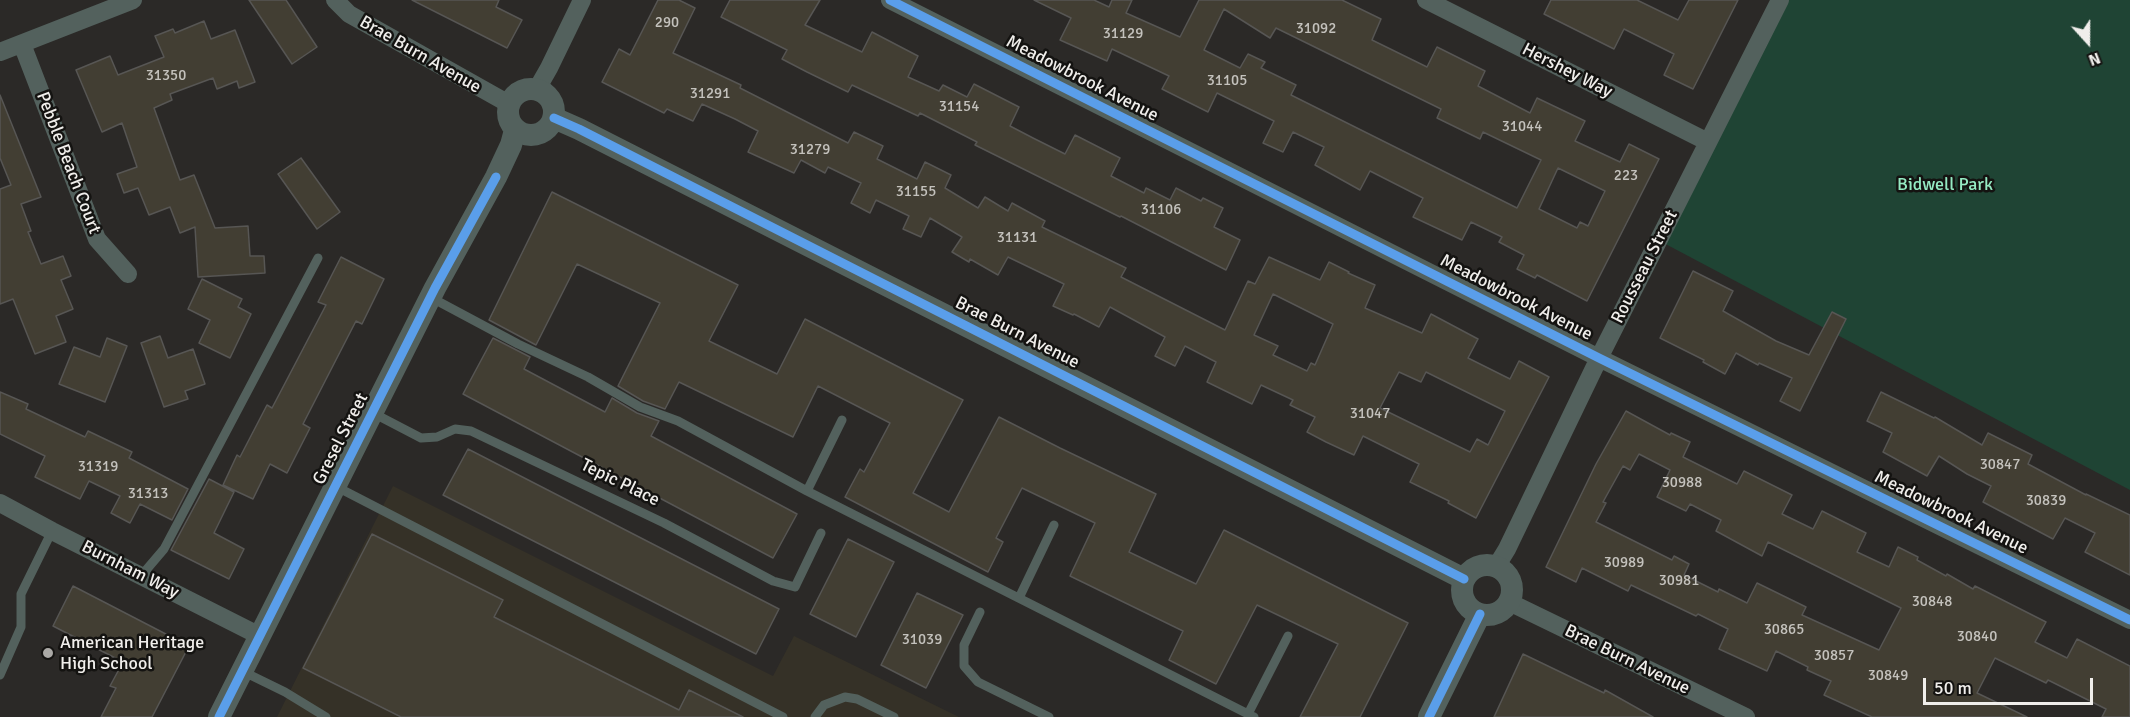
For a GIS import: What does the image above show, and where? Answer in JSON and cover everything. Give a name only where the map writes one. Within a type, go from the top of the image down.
[{"type":"street","points":[[0,52],[133,0]]},
{"type":"street","name":"Brae Burn Avenue","points":[[335,0],[349,14],[509,104]]},
{"type":"street","points":[[537,89],[582,0]]},
{"type":"street","name":"Meadowbrook Avenue","points":[[890,0],[1599,358],[2130,620]]},
{"type":"street","name":"Hershey Way","points":[[1426,0],[1708,142]]},
{"type":"street","name":"Rousseau Street","points":[[1496,567],[1780,0]]},
{"type":"street","name":"Pebble Beach Court","points":[[22,44],[97,239],[128,274]]},
{"type":"street","points":[[537,89],[552,100],[554,118],[551,125],[538,134],[522,134],[515,130],[508,118],[509,104],[520,91],[537,89]]},
{"type":"street","name":"Brae Burn Avenue","points":[[554,118],[1464,579]]},
{"type":"street","name":"Gresel Street","points":[[219,717],[430,297],[496,177],[511,145],[515,130]]},
{"type":"street","name":"Burnham Way","points":[[0,503],[260,636]]},
{"type":"street","points":[[1481,565],[1496,567],[1508,575],[1511,582],[1509,602],[1496,613],[1480,614],[1472,610],[1462,596],[1464,579],[1468,573],[1481,565]]},
{"type":"street","name":"Brae Burn Avenue","points":[[1509,602],[1712,710],[1746,717]]},
{"type":"street","points":[[1429,717],[1480,614]]},
{"type":"lane","points":[[141,576],[164,549],[318,258]]},
{"type":"lane","points":[[430,297],[518,344],[588,376],[640,407],[678,421],[807,491],[1251,716],[1288,636]]},
{"type":"lane","name":"Tepic Place","points":[[372,413],[421,438],[437,437],[455,429],[471,431],[664,523],[780,583],[795,586],[820,533]]},
{"type":"lane","points":[[807,491],[842,420]]},
{"type":"lane","points":[[335,486],[783,717]]},
{"type":"lane","points":[[1019,598],[1054,525]]},
{"type":"lane","points":[[0,675],[21,627],[21,594],[52,531]]},
{"type":"lane","points":[[980,612],[964,645],[964,666],[978,682],[1049,717]]},
{"type":"lane","points":[[242,671],[300,700],[321,716]]},
{"type":"lane","points":[[815,717],[824,705],[845,697],[857,699],[894,717]]},
{"type":"shaded area","points":[[393,486],[773,676],[794,636],[959,717],[277,717]]},
{"type":"green space","name":"Bidwell Park","points":[[1780,0],[2130,0],[2130,490],[1658,240]]},
{"type":"building","points":[[249,0],[286,0],[317,47],[292,64]]},
{"type":"building","points":[[412,0],[499,0],[496,7],[522,20],[507,48]]},
{"type":"building","points":[[658,0],[679,0],[695,8],[673,53],[741,85],[740,88],[848,143],[854,132],[883,146],[877,159],[917,179],[925,162],[951,175],[945,188],[978,208],[985,197],[1008,211],[1012,203],[1045,221],[1042,227],[1126,268],[1121,277],[1225,330],[1248,281],[1255,284],[1269,257],[1320,280],[1329,262],[1375,285],[1365,308],[1422,333],[1431,314],[1478,339],[1468,358],[1510,379],[1519,361],[1549,377],[1476,518],[1448,503],[1449,501],[1410,482],[1419,464],[1363,436],[1354,455],[1307,432],[1315,417],[1290,405],[1293,400],[1261,385],[1252,404],[1207,382],[1216,362],[1185,346],[1175,366],[1155,356],[1165,337],[1110,307],[1099,327],[1053,306],[1064,284],[1008,257],[998,275],[952,252],[962,237],[930,218],[921,237],[903,229],[909,216],[876,200],[870,213],[851,203],[861,183],[828,167],[825,173],[801,160],[794,173],[748,152],[758,131],[735,119],[702,104],[693,121],[667,109],[664,113],[602,82],[619,49],[630,55]],"holes":[[[1273,294],[1333,324],[1315,365],[1311,363],[1307,371],[1273,355],[1278,346],[1254,335]],[[1399,372],[1421,382],[1426,372],[1505,411],[1488,445],[1477,439],[1470,452],[1380,408]]]},
{"type":"building","points":[[730,0],[820,0],[805,25],[862,52],[872,32],[918,56],[908,77],[939,91],[943,85],[967,97],[974,84],[1019,107],[1010,126],[1065,154],[1075,135],[1120,158],[1111,176],[1144,193],[1146,188],[1170,200],[1176,188],[1201,201],[1203,198],[1223,208],[1214,227],[1240,240],[1226,270],[975,145],[977,142],[920,113],[918,116],[852,85],[848,92],[782,59],[787,50],[721,17]]},
{"type":"building","points":[[1034,0],[1094,0],[1109,7],[1112,0],[1132,0],[1126,13],[1180,37],[1199,0],[1342,0],[1381,19],[1372,40],[1427,67],[1437,47],[1485,71],[1478,86],[1530,113],[1537,98],[1585,121],[1575,141],[1620,162],[1629,144],[1659,159],[1587,301],[1537,275],[1535,278],[1517,269],[1524,255],[1499,242],[1502,237],[1471,222],[1462,240],[1413,217],[1423,198],[1370,171],[1360,190],[1315,165],[1324,147],[1293,132],[1283,152],[1263,143],[1274,121],[1217,93],[1208,112],[1162,89],[1169,76],[1112,49],[1107,61],[1060,40],[1071,18]],"holes":[[[1224,9],[1270,38],[1276,28],[1441,109],[1437,118],[1480,139],[1483,132],[1541,160],[1517,208],[1291,95],[1296,85],[1261,68],[1265,62],[1248,54],[1240,68],[1204,50]],[[1558,168],[1605,191],[1588,226],[1580,222],[1577,228],[1539,209]]]},
{"type":"building","points":[[1551,0],[1637,0],[1678,20],[1689,0],[1738,0],[1693,89],[1664,75],[1674,54],[1624,29],[1614,49],[1544,14]]},
{"type":"building","points":[[204,21],[211,39],[235,30],[255,82],[239,88],[237,81],[217,89],[213,78],[170,94],[172,100],[154,108],[180,180],[194,175],[215,228],[248,226],[250,256],[264,256],[265,273],[198,277],[195,227],[180,233],[170,207],[149,215],[138,188],[124,193],[117,174],[137,167],[122,123],[102,132],[76,70],[110,56],[118,75],[164,57],[155,36],[173,29],[175,33]]},
{"type":"building","points":[[0,95],[41,197],[21,204],[31,231],[28,232],[41,264],[63,256],[71,276],[61,280],[73,309],[56,316],[66,342],[35,354],[13,299],[0,304],[0,189],[11,185],[0,158]]},
{"type":"building","points":[[301,158],[340,212],[317,229],[278,174]]},
{"type":"building","points":[[552,192],[738,285],[709,341],[777,374],[805,319],[963,400],[913,493],[949,512],[999,417],[1156,494],[1129,552],[1196,584],[1224,530],[1408,623],[1360,717],[1300,717],[1338,644],[1257,605],[1216,684],[1169,660],[1183,631],[1070,576],[1095,523],[1022,488],[996,538],[1003,542],[988,572],[845,497],[860,469],[864,472],[890,423],[818,386],[793,437],[679,382],[665,409],[643,401],[618,386],[660,303],[577,264],[536,345],[489,320]]},
{"type":"building","points":[[341,257],[384,279],[362,324],[356,321],[303,424],[310,428],[287,473],[270,464],[253,499],[223,485],[237,455],[240,457],[267,405],[272,408],[326,305],[318,302]]},
{"type":"building","points":[[1693,271],[1733,291],[1723,311],[1776,341],[1809,355],[1832,312],[1846,319],[1800,411],[1780,401],[1792,378],[1759,363],[1758,365],[1736,353],[1725,374],[1703,362],[1704,360],[1660,338]]},
{"type":"building","points":[[202,279],[242,299],[238,307],[251,314],[230,358],[199,343],[210,320],[188,309]]},
{"type":"building","points":[[160,336],[168,358],[193,349],[205,384],[185,391],[188,399],[164,407],[141,343]]},
{"type":"building","points":[[107,338],[127,346],[105,402],[59,384],[74,347],[100,357]]},
{"type":"building","points":[[493,338],[530,357],[524,369],[605,412],[612,398],[637,413],[659,421],[651,436],[797,514],[773,558],[463,394]]},
{"type":"building","points":[[0,392],[28,404],[26,409],[85,437],[88,431],[132,452],[129,458],[188,489],[172,520],[140,504],[130,523],[111,513],[120,496],[89,481],[80,499],[35,477],[45,456],[0,434]]},
{"type":"building","points":[[1881,392],[1935,417],[1982,445],[1988,433],[2032,455],[2028,464],[2130,515],[2130,575],[2085,552],[2095,533],[2065,518],[2053,539],[1983,502],[1991,486],[1939,456],[1927,476],[1883,452],[1892,433],[1867,421]]},
{"type":"building","points":[[1626,411],[1670,435],[1671,433],[1690,442],[1683,457],[1737,484],[1744,471],[1792,495],[1782,514],[1813,529],[1822,511],[1866,533],[1857,552],[1889,567],[1898,547],[1946,576],[1947,574],[1973,589],[1975,586],[2046,622],[2035,642],[2067,658],[2077,639],[2130,666],[2130,717],[2102,717],[2106,709],[2048,680],[2046,683],[1995,658],[1977,693],[2027,717],[1872,717],[1824,695],[1831,681],[1807,670],[1808,667],[1776,651],[1767,671],[1719,649],[1728,629],[1698,614],[1696,616],[1631,585],[1628,591],[1582,568],[1576,582],[1546,567],[1596,464]],"holes":[[[1639,454],[1670,470],[1657,497],[1686,511],[1690,504],[1721,520],[1716,531],[1762,556],[1768,542],[1901,608],[1879,650],[1802,615],[1806,607],[1757,583],[1747,603],[1719,589],[1718,592],[1684,575],[1689,564],[1674,556],[1672,560],[1596,522],[1606,503],[1603,502],[1623,466],[1630,470]]]},
{"type":"building","points":[[468,449],[779,609],[756,654],[443,495]]},
{"type":"building","points":[[209,479],[234,492],[214,533],[244,549],[229,579],[171,550]]},
{"type":"building","points":[[372,534],[503,600],[494,617],[679,710],[689,690],[743,717],[401,717],[303,668]]},
{"type":"building","points":[[848,539],[894,562],[856,637],[810,614]]},
{"type":"building","points":[[73,586],[189,646],[152,717],[101,717],[116,688],[110,686],[123,662],[53,626]]},
{"type":"building","points":[[917,593],[963,615],[926,688],[881,665]]},
{"type":"building","points":[[1523,654],[1604,693],[1605,690],[1653,717],[1494,717]]},
{"type":"cycle path","points":[[890,0],[1599,358],[2130,620]]},
{"type":"cycle path","points":[[554,118],[1464,579]]},
{"type":"cycle path","points":[[219,717],[435,288],[496,177]]},
{"type":"cycle path","points":[[1429,717],[1480,614]]},
{"type":"place","name":"American Heritage High School","points":[[48,653]]}]
